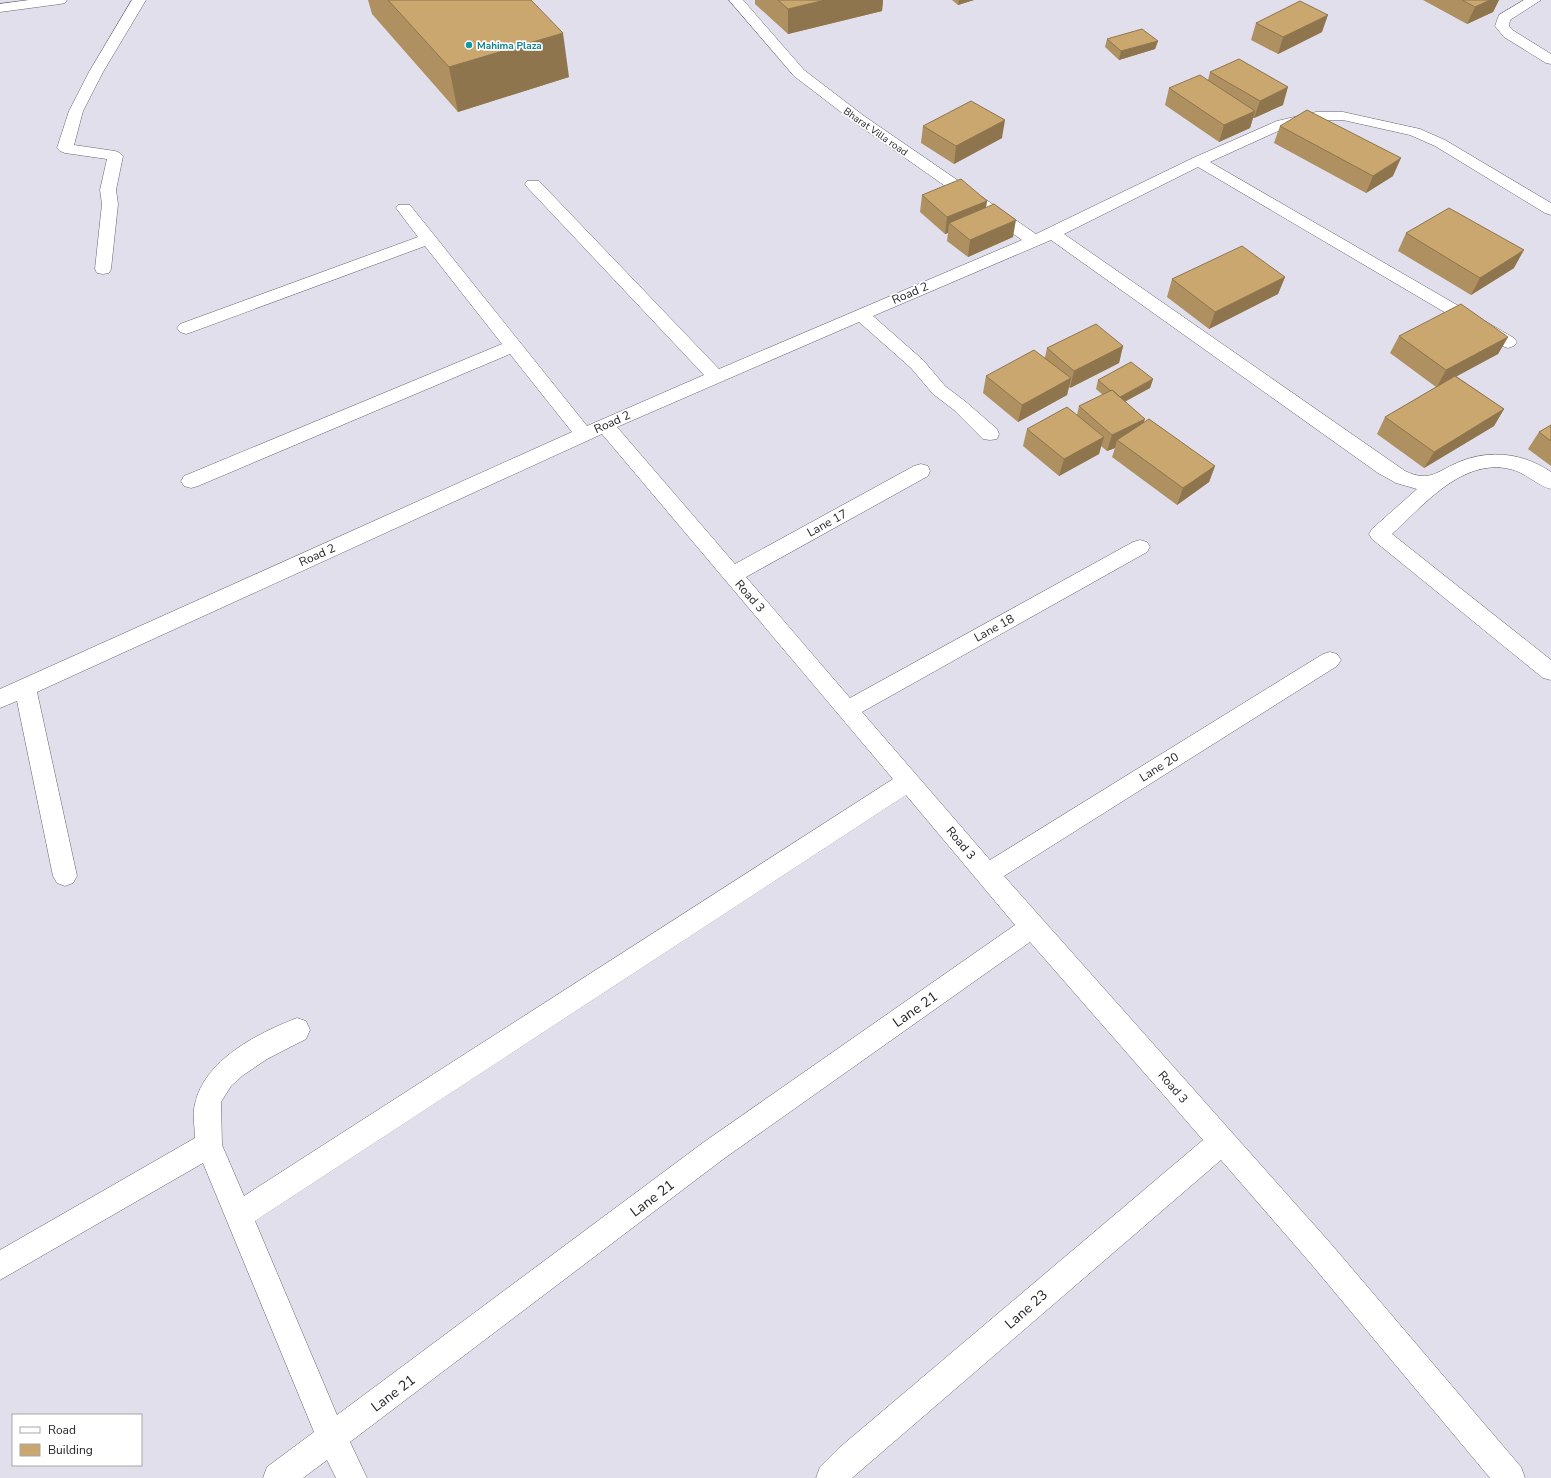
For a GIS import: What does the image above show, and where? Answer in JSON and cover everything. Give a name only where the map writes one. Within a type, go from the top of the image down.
[{"type":"street","points":[[0,8],[60,0]]},
{"type":"street","points":[[103,269],[110,204],[108,190],[116,156],[65,148],[76,111],[96,72],[139,0]]},
{"type":"street","name":"Bharat Villa road","points":[[736,0],[805,78],[859,119],[1035,240]]},
{"type":"street","points":[[1534,0],[1504,18],[1502,26],[1509,34],[1551,60]]},
{"type":"street","name":"Road 2","points":[[0,699],[605,425],[1052,233],[1198,161],[1282,124],[1316,116],[1343,116],[1415,132],[1440,143],[1551,210]]},
{"type":"street","points":[[1198,161],[1508,342]]},
{"type":"street","points":[[533,184],[716,377]]},
{"type":"street","points":[[404,208],[584,435]]},
{"type":"street","points":[[1052,233],[1385,468],[1402,478],[1422,483],[1438,482]]},
{"type":"street","points":[[186,328],[428,239]]},
{"type":"street","points":[[861,314],[917,364],[939,390],[960,406],[990,434]]},
{"type":"street","points":[[191,481],[513,346]]},
{"type":"street","name":"Road 3","points":[[605,425],[1032,927],[1322,1255],[1510,1478]]},
{"type":"street","points":[[1551,482],[1539,473],[1514,461],[1489,460],[1468,466],[1438,482],[1379,534],[1551,672]]},
{"type":"street","name":"Lane 17","points":[[732,575],[921,471]]},
{"type":"street","name":"Lane 18","points":[[847,710],[1140,547]]},
{"type":"street","name":"Lane 20","points":[[987,874],[1330,660]]},
{"type":"street","points":[[25,688],[65,876]]},
{"type":"street","points":[[239,1215],[908,781]]},
{"type":"street","name":"Lane 21","points":[[278,1478],[713,1151],[1032,927]]},
{"type":"street","points":[[298,1030],[239,1062],[219,1080],[208,1103],[209,1146],[332,1438],[352,1478]]},
{"type":"street","name":"Lane 23","points":[[831,1478],[856,1454],[1222,1142]]},
{"type":"street","points":[[0,1266],[209,1146]]},
{"type":"building","points":[[388,0],[531,0],[563,33],[449,67]]},
{"type":"building","points":[[778,0],[825,0],[788,9]]},
{"type":"building","points":[[1462,0],[1490,0],[1475,7]]},
{"type":"building","points":[[1300,1],[1328,15],[1283,37],[1256,23]]},
{"type":"building","points":[[1142,29],[1158,41],[1121,51],[1107,39]]},
{"type":"building","points":[[1239,59],[1288,87],[1260,101],[1210,72]]},
{"type":"building","points":[[1200,75],[1255,111],[1224,125],[1169,88]]},
{"type":"building","points":[[971,101],[1005,120],[956,146],[923,126]]},
{"type":"building","points":[[1307,110],[1401,158],[1373,176],[1280,126]]},
{"type":"building","points":[[961,179],[987,201],[947,217],[922,195]]},
{"type":"building","points":[[994,204],[1016,220],[970,240],[949,223]]},
{"type":"building","points":[[1449,208],[1524,250],[1480,278],[1406,233]]},
{"type":"building","points":[[1242,246],[1285,277],[1215,312],[1172,279]]},
{"type":"building","points":[[1461,304],[1508,337],[1446,370],[1399,336]]},
{"type":"building","points":[[1096,324],[1123,346],[1074,371],[1047,348]]},
{"type":"building","points":[[1034,350],[1071,378],[1022,405],[986,376]]},
{"type":"building","points":[[1131,362],[1153,379],[1120,397],[1098,380]]},
{"type":"building","points":[[1455,376],[1504,409],[1434,452],[1385,417]]},
{"type":"building","points":[[1112,390],[1145,419],[1112,435],[1079,406]]},
{"type":"building","points":[[1067,407],[1104,437],[1064,459],[1027,429]]},
{"type":"building","points":[[1149,419],[1215,466],[1183,488],[1117,440]]},
{"type":"building","points":[[1551,425],[1551,441],[1539,432]]},
{"type":"place","name":"Mahima Plaza","points":[[469,45]]}]
